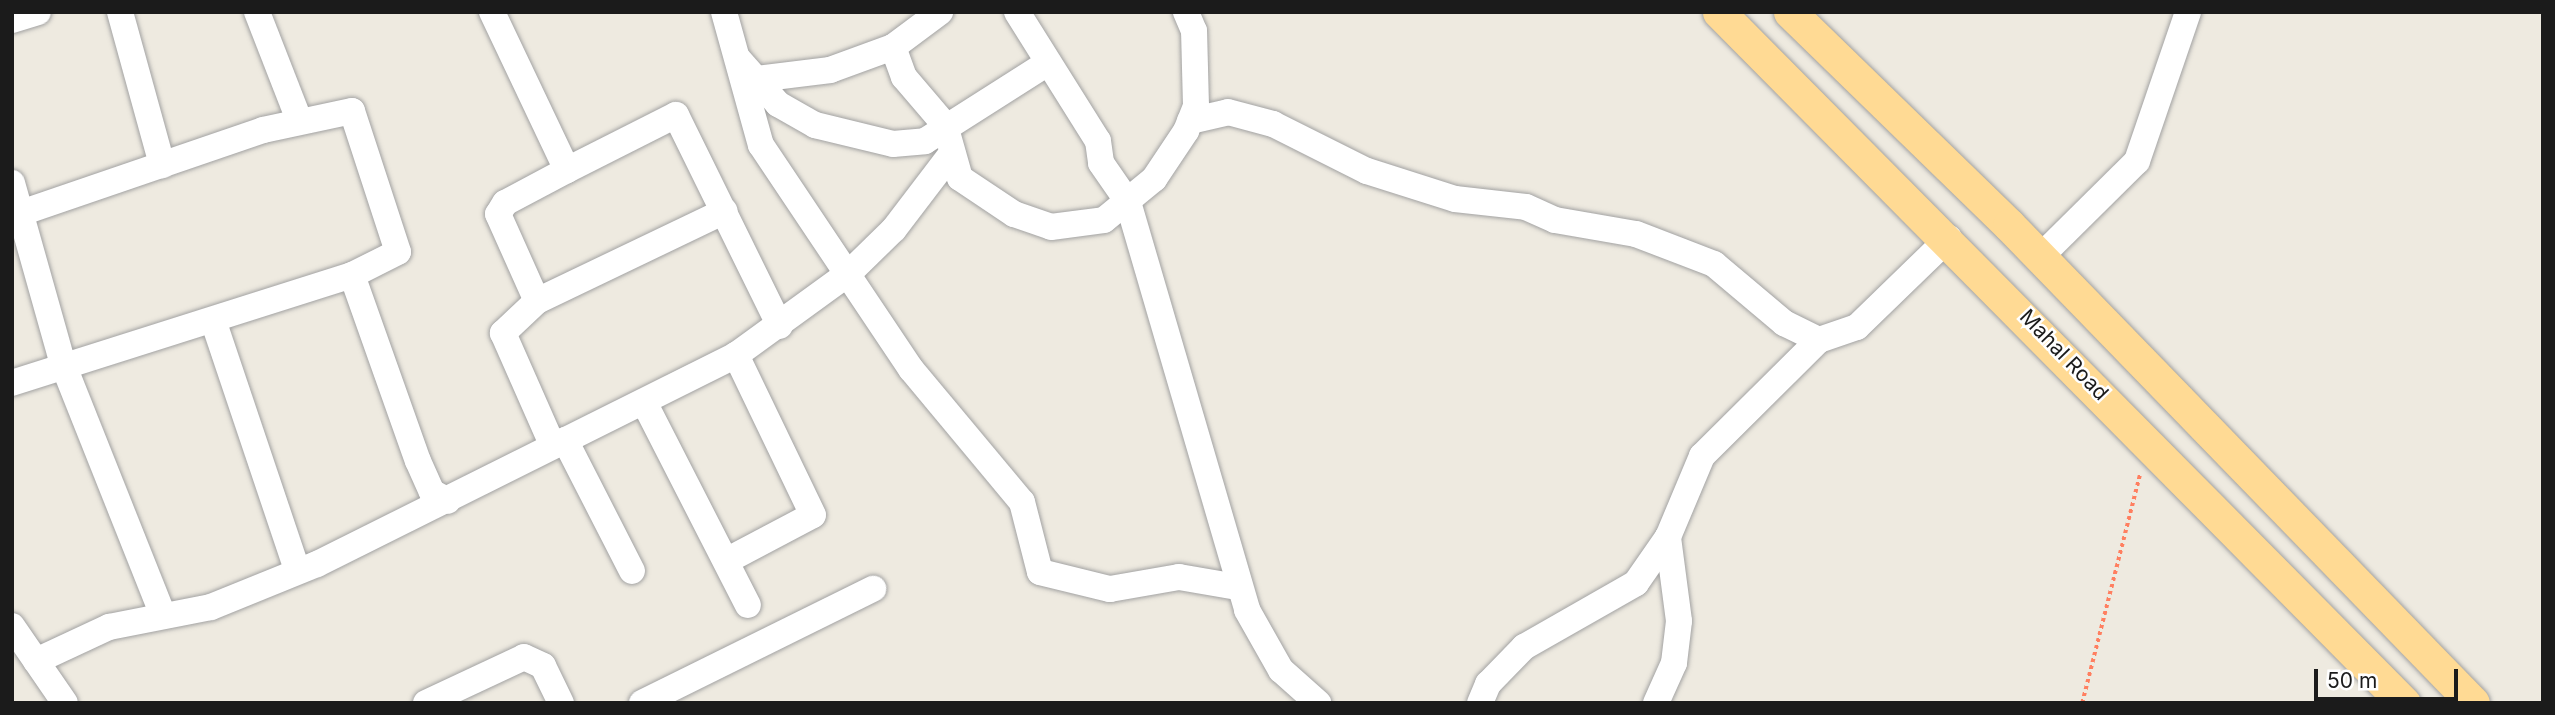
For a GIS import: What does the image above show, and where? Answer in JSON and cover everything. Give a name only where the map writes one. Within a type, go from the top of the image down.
[{"type":"main road","name":"Mahal Road","points":[[1719,12],[1949,238],[2404,703]]},
{"type":"main road","points":[[1790,12],[2040,257],[2473,703]]},
{"type":"street","points":[[12,20],[38,12]]},
{"type":"street","points":[[120,12],[162,165]]},
{"type":"street","points":[[257,12],[299,120]]},
{"type":"street","points":[[492,12],[566,170]]},
{"type":"street","points":[[724,12],[761,145],[962,437],[1022,502],[1040,572],[1110,589],[1179,577],[1237,587]]},
{"type":"street","points":[[757,79],[830,70],[893,47],[940,12]]},
{"type":"street","points":[[893,47],[904,77],[946,125],[951,153],[960,178],[978,193],[1052,227],[1104,220],[1154,179],[1190,121],[1196,57],[1186,12]]},
{"type":"street","points":[[2040,257],[2137,161],[2188,12]]},
{"type":"street","points":[[1028,16],[1046,64],[1098,141],[1101,163],[1128,202],[1237,587],[1269,654],[1297,690],[1318,703]]},
{"type":"street","points":[[737,57],[778,104],[815,125],[862,139],[926,141],[946,125],[1046,64]]},
{"type":"street","points":[[12,383],[63,364],[352,275],[398,252],[364,136],[352,111],[299,120],[15,214]]},
{"type":"street","points":[[1190,121],[1228,112],[1443,195],[1636,234],[1714,264],[1784,323],[1819,340]]},
{"type":"street","points":[[537,301],[498,214],[505,203],[677,115],[780,326]]},
{"type":"street","points":[[36,661],[109,627],[162,613],[211,607],[448,501],[559,442],[736,355],[780,326],[849,273],[894,229],[951,153]]},
{"type":"street","points":[[12,183],[15,214],[52,306],[63,364],[162,613]]},
{"type":"street","points":[[632,571],[559,442],[503,333],[537,301],[725,211]]},
{"type":"street","points":[[1480,703],[1488,684],[1524,647],[1636,583],[1668,537],[1702,456],[1819,340],[1857,327],[1949,238]]},
{"type":"street","points":[[352,275],[418,461],[432,492],[448,501]]},
{"type":"street","points":[[213,320],[297,569]]},
{"type":"street","points":[[726,561],[813,515],[736,355]]},
{"type":"street","points":[[644,402],[748,605]]},
{"type":"street","points":[[1656,703],[1674,663],[1679,621],[1668,537]]},
{"type":"street","points":[[642,703],[873,589]]},
{"type":"street","points":[[12,626],[65,703]]},
{"type":"street","points":[[426,703],[524,657],[543,666],[561,703]]},
{"type":"path","points":[[2082,703],[2149,442]]}]
